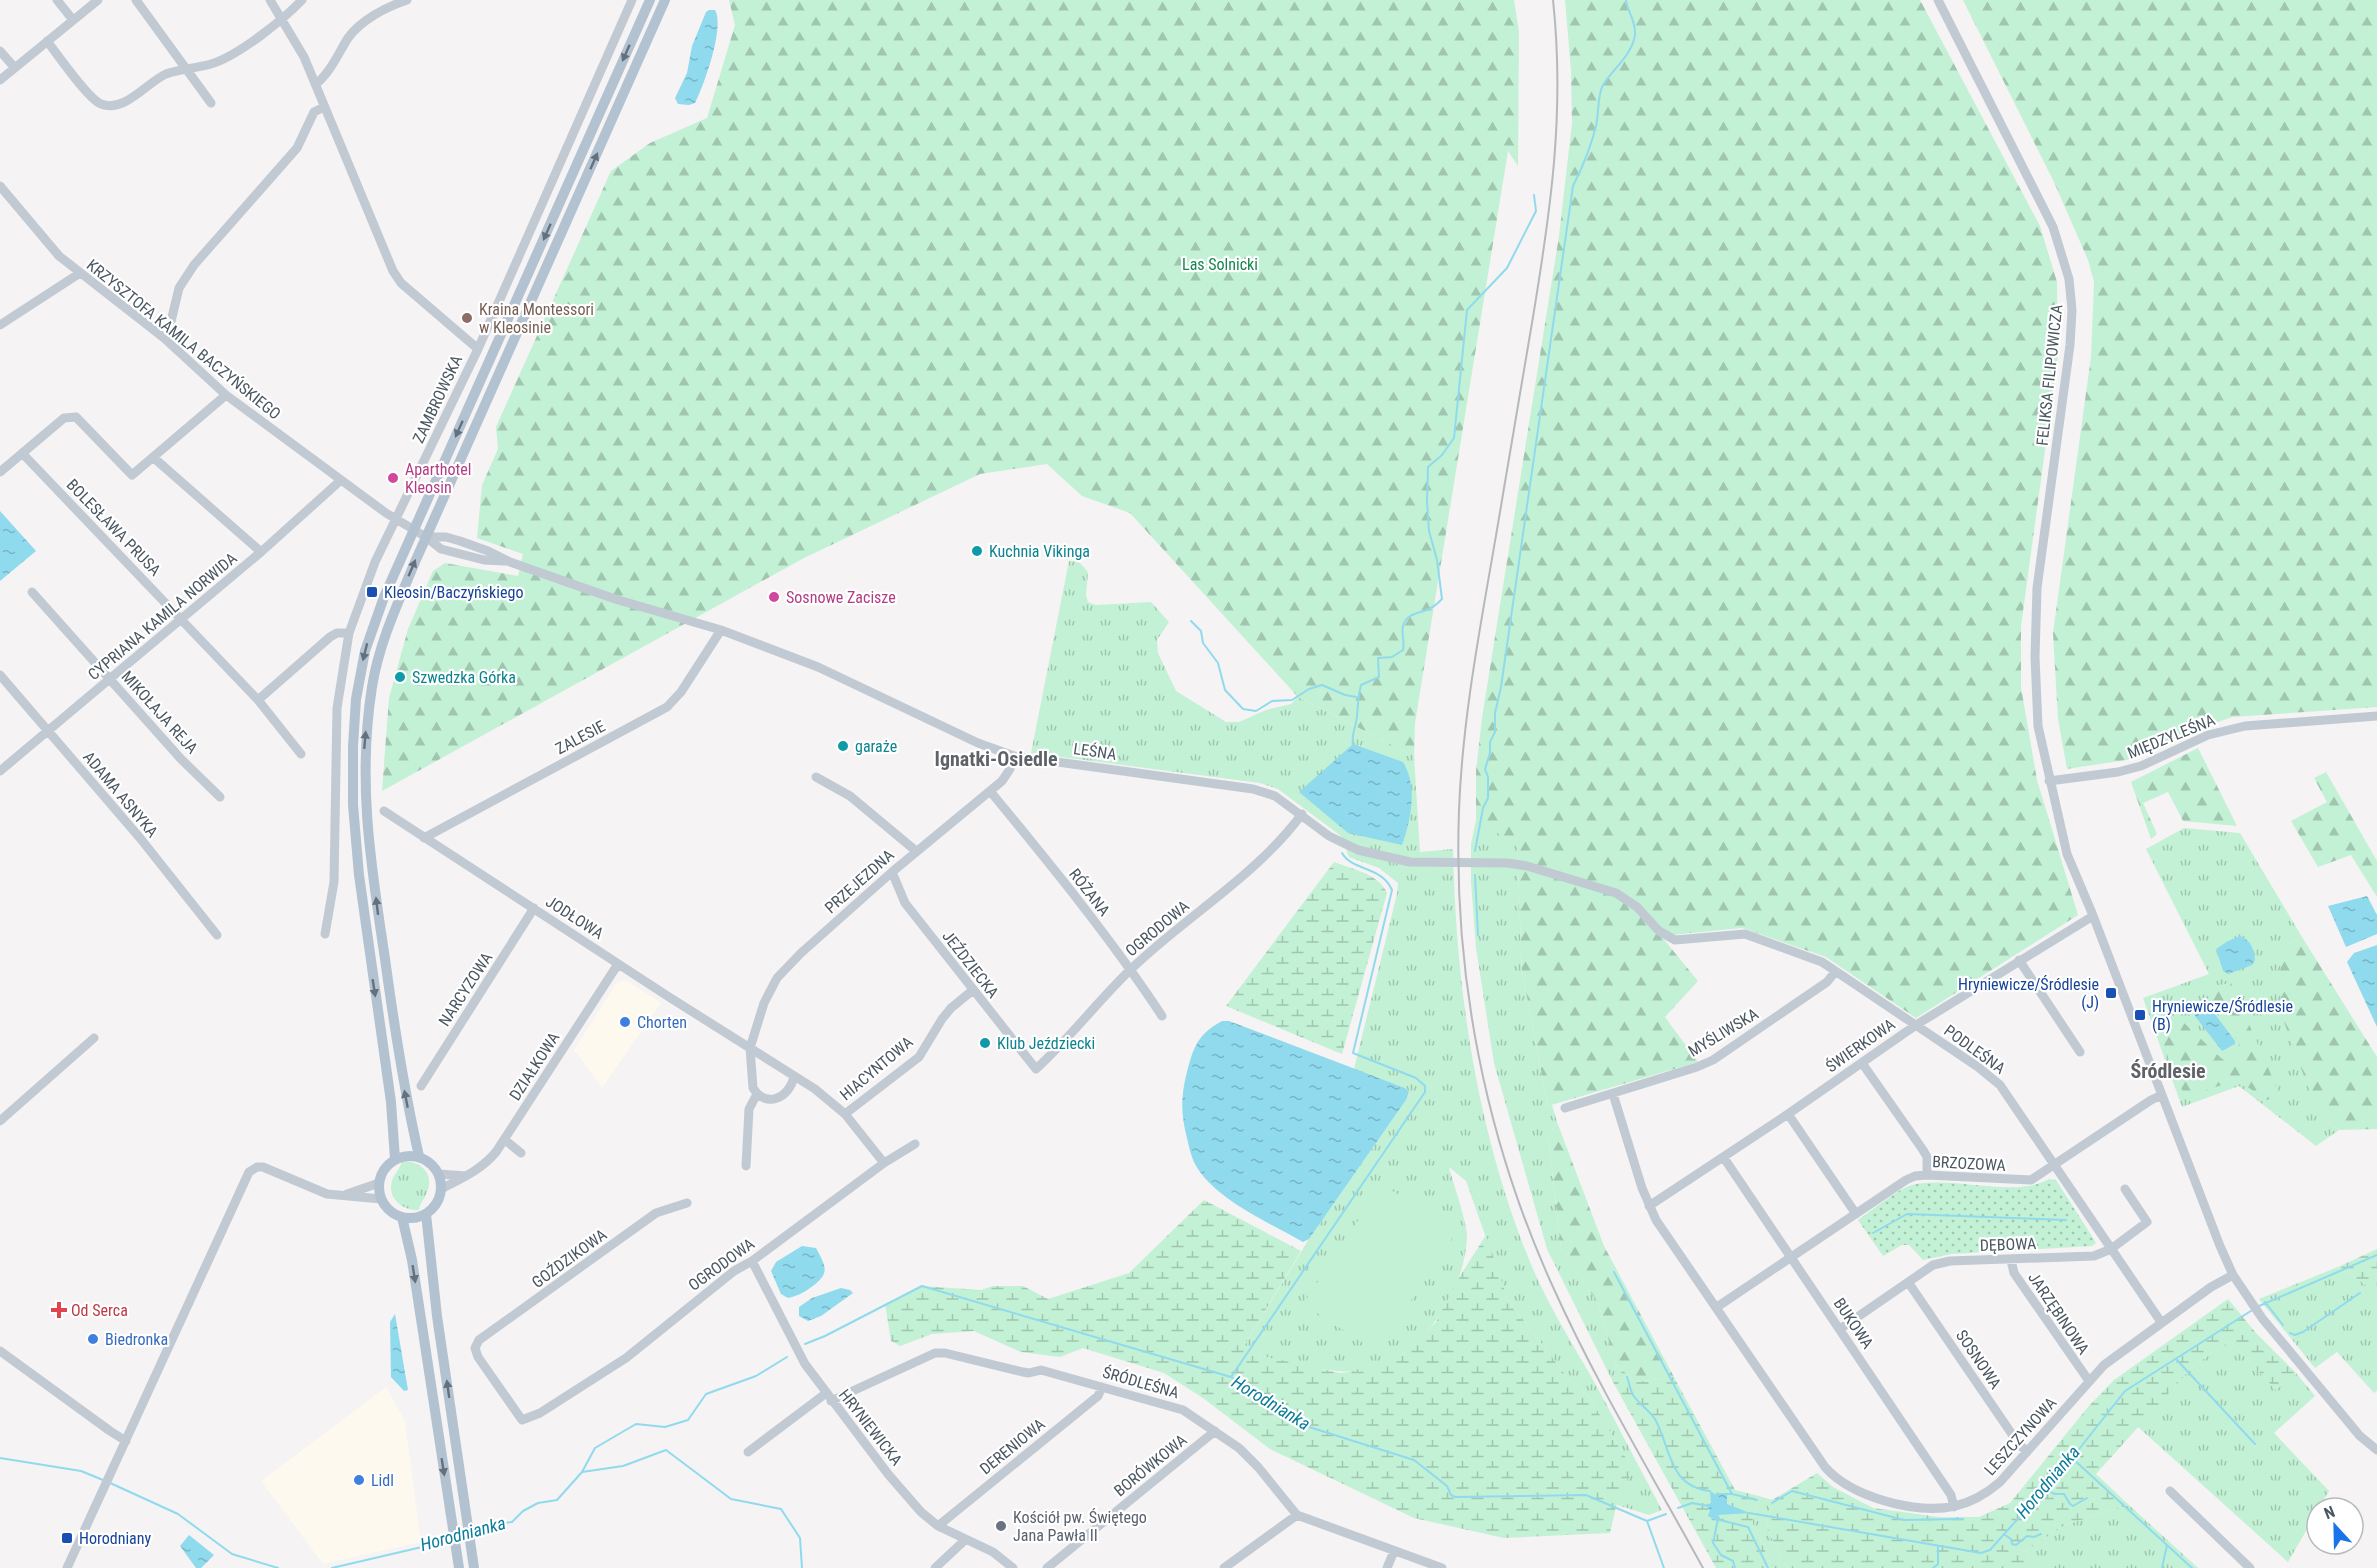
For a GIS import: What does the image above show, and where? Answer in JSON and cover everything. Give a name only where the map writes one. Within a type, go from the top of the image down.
[{"type":"main road","name":"ZAMBROWSKA","points":[[395,1159],[391,1102],[359,875],[353,746],[360,674],[380,608],[650,0]]},
{"type":"main road","points":[[419,1156],[405,1096],[378,916],[365,798],[365,737],[377,662],[392,617],[426,537],[665,0]]},
{"type":"main road","points":[[402,1156],[419,1156],[431,1163],[439,1174],[441,1189],[437,1203],[426,1214],[418,1217],[402,1217],[386,1207],[381,1199],[379,1183],[381,1174],[395,1159],[402,1156]]},
{"type":"main road","points":[[426,1214],[430,1264],[474,1568]]},
{"type":"main road","points":[[402,1217],[412,1260],[458,1563]]},
{"type":"street","points":[[57,0],[73,20]]},
{"type":"street","points":[[0,80],[98,0]]},
{"type":"street","points":[[136,0],[211,103]]},
{"type":"street","points":[[270,0],[304,57],[393,271],[401,283],[477,349]]},
{"type":"street","points":[[47,41],[91,96],[100,104],[110,106],[128,100],[162,76],[213,63],[232,54],[282,18],[302,0]]},
{"type":"street","points":[[316,84],[322,79],[358,28],[388,8],[407,0]]},
{"type":"street","name":"ZAMBROWSKA","points":[[325,934],[334,871],[337,708],[349,633],[367,582],[395,519],[435,441],[632,0]]},
{"type":"street","name":"FELIKSA FILIPOWICZA","points":[[1938,0],[2053,227],[2064,257],[2072,294],[2070,345],[2035,614],[2038,726],[2067,854],[2233,1275],[2262,1318],[2360,1436],[2377,1450]]},
{"type":"street","points":[[0,51],[15,68]]},
{"type":"street","points":[[164,338],[168,334],[179,288],[194,265],[297,148],[314,112],[324,107]]},
{"type":"street","name":"KRZYSZTOFA KAMILA BACZYŃSKIEGO","points":[[0,186],[59,256],[110,293],[164,338],[226,395],[341,480],[441,549],[484,560],[510,562]]},
{"type":"street","points":[[0,325],[80,273]]},
{"type":"street","points":[[0,472],[64,418],[76,417],[132,475],[226,395]]},
{"type":"street","name":"BOLESŁAWA PRUSA","points":[[22,453],[258,700],[302,754]]},
{"type":"street","points":[[154,458],[261,552]]},
{"type":"street","name":"CYPRIANA KAMILA NORWIDA","points":[[0,771],[261,552],[341,480]]},
{"type":"street","name":"LEŚNA","points":[[510,562],[615,599],[721,630],[828,672],[978,743],[1014,756],[1253,789],[1275,796],[1329,836],[1358,850],[1410,862],[1508,863],[1527,866],[1616,893],[1637,907],[1659,932],[1675,940]]},
{"type":"street","name":"MIKOŁAJA REJA","points":[[32,592],[181,759],[220,797]]},
{"type":"street","name":"ZALESIE","points":[[424,838],[667,707],[681,692],[721,630]]},
{"type":"street","points":[[258,700],[330,638],[337,633],[349,633]]},
{"type":"street","name":"ADAMA ASNYKA","points":[[0,675],[140,838],[217,935]]},
{"type":"street","name":"MIĘDZYLEŚNA","points":[[2049,781],[2118,772],[2141,766],[2208,735],[2235,728],[2377,716]]},
{"type":"street","name":"PRZEJEZDNA","points":[[750,1048],[764,1003],[777,978],[801,953],[892,872],[990,791],[1008,773],[1014,756]]},
{"type":"street","points":[[816,777],[850,796],[916,851]]},
{"type":"street","name":"RÓŻANA","points":[[990,791],[1080,902],[1131,969],[1162,1016]]},
{"type":"street","name":"JODŁOWA","points":[[384,811],[815,1089],[845,1114]]},
{"type":"street","name":"OGRODOWA","points":[[1036,1069],[1065,1042],[1131,969],[1265,858],[1302,814]]},
{"type":"street","name":"JEŹDZIECKA","points":[[892,872],[905,903],[1036,1069]]},
{"type":"street","name":"NARCYZOWA","points":[[420,1086],[534,908]]},
{"type":"street","name":"ŚWIERKOWA","points":[[1649,1206],[1724,1158],[1916,1025],[2093,916]]},
{"type":"street","name":"PODLEŚNA","points":[[1675,940],[1745,934],[1822,962],[1978,1067],[2000,1085],[2161,1322]]},
{"type":"street","points":[[2019,960],[2080,1052]]},
{"type":"street","name":"DZIAŁKOWA","points":[[441,1189],[486,1164],[505,1140],[618,964]]},
{"type":"street","name":"MYŚLIWSKA","points":[[1565,1108],[1697,1068],[1713,1060],[1827,982],[1835,972]]},
{"type":"street","name":"HIACYNTOWA","points":[[845,1114],[918,1057],[946,1014],[972,990]]},
{"type":"street","points":[[0,1121],[94,1038]]},
{"type":"street","points":[[750,1048],[751,1079],[757,1095],[772,1100],[781,1097],[788,1092],[794,1077]]},
{"type":"street","points":[[1862,1063],[1923,1150],[1927,1157],[1927,1175]]},
{"type":"street","points":[[1613,1094],[1649,1206]]},
{"type":"street","points":[[746,1166],[749,1109],[757,1095]]},
{"type":"street","name":"BRZOZOWA","points":[[1717,1307],[1906,1180],[1927,1175],[2031,1179],[2055,1166],[2151,1100],[2162,1095]]},
{"type":"street","points":[[845,1114],[884,1162]]},
{"type":"street","points":[[1788,1114],[1856,1214]]},
{"type":"street","points":[[505,1140],[521,1153]]},
{"type":"street","name":"OGRODOWA","points":[[522,1420],[540,1413],[626,1358],[734,1271],[752,1261],[884,1162],[915,1144]]},
{"type":"street","name":"BUKOWA","points":[[1724,1158],[1951,1495],[1954,1507]]},
{"type":"street","points":[[67,1568],[249,1172],[257,1167],[263,1167],[327,1194],[381,1199]]},
{"type":"street","points":[[439,1174],[466,1176]]},
{"type":"street","points":[[344,1196],[379,1183]]},
{"type":"street","name":"DĘBOWA","points":[[1840,1329],[1933,1265],[1950,1261],[2094,1256],[2111,1249],[2147,1222],[2125,1189]]},
{"type":"street","name":"GOŹDZIKOWA","points":[[522,1420],[478,1357],[475,1348],[479,1340],[656,1213],[687,1203]]},
{"type":"street","name":"LESZCZYNOWA","points":[[1649,1206],[1656,1220],[1831,1474],[1865,1495],[1920,1508],[1954,1507],[1986,1494],[2027,1452],[2104,1365],[2211,1287],[2233,1275]]},
{"type":"street","name":"JARZĘBINOWA","points":[[2011,1260],[2013,1273],[2089,1381]]},
{"type":"street","name":"HRYNIEWICKA","points":[[752,1261],[805,1364],[888,1474],[921,1512],[938,1526],[993,1552],[1013,1568]]},
{"type":"street","name":"SOSNOWA","points":[[1908,1282],[2018,1443],[2027,1452]]},
{"type":"street","points":[[0,1351],[126,1440]]},
{"type":"street","name":"ŚRÓDLEŚNA","points":[[748,1452],[828,1397],[935,1353],[945,1353],[1023,1372],[1041,1370],[1183,1410],[1239,1448],[1258,1467],[1297,1515]]},
{"type":"street","name":"DERENIOWA","points":[[938,1526],[1098,1396],[1102,1387]]},
{"type":"street","name":"BORÓWKOWA","points":[[1047,1568],[1215,1431]]},
{"type":"street","points":[[2170,1491],[2250,1568]]},
{"type":"street","points":[[1224,1568],[1297,1515],[1442,1568]]},
{"type":"street","points":[[934,1568],[965,1540]]},
{"type":"street","points":[[1387,1568],[1394,1551]]},
{"type":"shaded area","points":[[626,980],[661,1003],[602,1088],[574,1050],[617,982]]},
{"type":"shaded area","points":[[386,1387],[405,1421],[421,1542],[323,1564],[261,1481]]},
{"type":"green space","name":"Las Solnicki","points":[[729,0],[1514,0],[1519,32],[1518,166],[1508,151],[1415,723],[1414,756],[1298,697],[1130,513],[1082,496],[1047,464],[980,474],[804,558],[382,791],[389,698],[408,629],[433,571],[445,563],[518,576],[523,554],[477,538],[482,485],[498,449],[496,427],[611,171],[650,143],[707,118],[735,25]]},
{"type":"green space","points":[[1565,0],[1920,0],[2040,226],[2057,282],[2058,355],[2021,626],[2021,687],[2037,780],[2078,915],[1916,1018],[1826,957],[1742,928],[1661,936],[1698,981],[1665,1017],[1698,1062],[1548,1106],[1522,971],[1517,845],[1476,820],[1476,771],[1482,718],[1559,236],[1572,123],[1571,71]]},
{"type":"green space","points":[[1963,0],[2377,0],[2377,707],[2232,717],[2195,730],[2133,759],[2067,769],[2058,719],[2053,633],[2091,357],[2094,282],[2088,260],[2054,182]]},
{"type":"green space","points":[[1069,561],[1079,562],[1088,572],[1086,595],[1088,602],[1096,605],[1151,602],[1169,622],[1157,640],[1158,653],[1176,691],[1226,722],[1239,722],[1266,710],[1291,704],[1298,697],[1414,756],[1420,852],[1453,849],[1459,953],[1472,1056],[1482,1107],[1510,1208],[1542,1288],[1662,1510],[1649,1515],[1586,1495],[1629,1463],[1589,1397],[1567,1377],[1508,1300],[1466,1181],[1449,1167],[1467,1232],[1464,1258],[1450,1298],[1425,1334],[1409,1349],[1373,1370],[1350,1372],[1270,1359],[1244,1346],[1309,1239],[1409,1093],[1405,1088],[1354,1069],[1398,883],[1379,868],[1349,857],[1341,836],[1278,789],[1260,783],[1031,753]]},
{"type":"green space","points":[[2198,748],[2237,826],[2183,821],[2168,792],[2143,803],[2157,834],[2151,839],[2131,782]]},
{"type":"green space","points":[[2326,772],[2377,861],[2377,897],[2351,855],[2318,867],[2291,821],[2327,802],[2314,778]]},
{"type":"green space","points":[[1476,820],[1517,844],[1522,971],[1548,1106],[1552,1105],[1557,1122],[1548,1136],[1561,1248],[1598,1303],[1616,1365],[1613,1382],[1547,1249],[1494,1063],[1476,948],[1471,882],[1471,844]]},
{"type":"green space","points":[[2184,828],[2240,833],[2302,937],[2283,946],[2324,1119],[2339,1130],[2316,1146],[2239,1086],[2182,1107],[2143,998],[2209,974],[2146,849]]},
{"type":"green space","points":[[1334,862],[1378,881],[1387,893],[1342,1054],[1226,1006]]},
{"type":"green space","points":[[2302,937],[2377,1057],[2377,1129],[2339,1130],[2324,1119],[2314,1103],[2283,1019],[2279,981],[2283,946]]},
{"type":"green space","points":[[2231,983],[2280,1095],[2267,1100],[2237,1080],[2185,1097],[2148,1009],[2163,1003],[2222,1059],[2240,1044],[2209,999],[2207,987]]},
{"type":"green space","points":[[1557,1122],[1604,1246],[1674,1377],[1636,1382],[1616,1365],[1598,1303],[1561,1248],[1548,1136]]},
{"type":"green space","points":[[402,1161],[420,1166],[429,1179],[429,1185],[419,1210],[401,1205],[393,1197],[391,1185]]},
{"type":"green space","points":[[2049,1179],[2056,1180],[2096,1243],[2092,1246],[1951,1254],[1923,1260],[1909,1245],[1902,1245],[1883,1256],[1858,1220],[1892,1195],[1912,1185],[1946,1183],[2019,1187],[2035,1185]]},
{"type":"green space","points":[[1382,1184],[1456,1232],[1377,1352],[1303,1304]]},
{"type":"green space","points":[[1204,1200],[1301,1251],[1244,1346],[1262,1356],[1340,1373],[1372,1370],[1403,1354],[1436,1322],[1460,1276],[1486,1235],[1508,1300],[1567,1377],[1589,1397],[1629,1463],[1630,1477],[1621,1485],[1610,1533],[1504,1538],[1414,1518],[1270,1449],[1203,1398],[1164,1373],[1083,1348],[1060,1357],[1021,1352],[974,1331],[932,1334],[900,1346],[891,1341],[885,1304],[922,1286],[981,1290],[993,1286],[1023,1286],[1048,1299],[1129,1273]]},
{"type":"green space","points":[[2377,1249],[2377,1286],[2368,1286],[2338,1267]]},
{"type":"green space","points":[[2338,1267],[2368,1286],[2377,1286],[2377,1390],[2374,1393],[2337,1352],[2315,1368],[2259,1299]]},
{"type":"green space","points":[[2228,1299],[2256,1333],[2296,1373],[2276,1390],[2230,1341],[2193,1366],[2096,1474],[2129,1505],[2065,1525],[2025,1551],[2032,1568],[1787,1568],[1766,1527],[1772,1500],[1817,1473],[1833,1487],[1873,1508],[1939,1517],[1979,1517],[2010,1503],[2088,1407],[2114,1380]]},
{"type":"green space","points":[[2230,1341],[2276,1390],[2296,1373],[2315,1396],[2274,1433],[2329,1491],[2326,1496],[2305,1496],[2305,1533],[2288,1562],[2137,1426],[2193,1366]]},
{"type":"green space","points":[[1616,1365],[1636,1382],[1674,1377],[1735,1490],[1759,1496],[1752,1522],[1773,1568],[1716,1568],[1613,1382]]},
{"type":"green space","points":[[1759,1496],[1772,1500],[1766,1527],[1787,1568],[1773,1568],[1752,1522]]},
{"type":"green space","points":[[2129,1505],[2198,1568],[2032,1568],[2025,1551],[2065,1525]]},
{"type":"water","points":[[715,10],[717,29],[708,70],[695,103],[678,104],[675,98],[687,73],[692,46],[706,12]]},
{"type":"water","points":[[0,511],[36,551],[0,581]]},
{"type":"water","points":[[1353,744],[1403,762],[1408,771],[1412,803],[1402,845],[1348,833],[1299,792]]},
{"type":"water","points":[[2367,896],[2377,915],[2377,934],[2346,947],[2328,906]]},
{"type":"water","points":[[2240,936],[2251,945],[2255,960],[2252,965],[2228,974],[2223,971],[2216,949]]},
{"type":"water","points":[[2377,945],[2377,1027],[2347,962],[2354,953]]},
{"type":"water","points":[[2205,1005],[2209,1006],[2235,1044],[2222,1051],[2195,1016],[2195,1013]]},
{"type":"water","points":[[1222,1021],[1229,1021],[1405,1088],[1409,1092],[1406,1100],[1309,1239],[1303,1242],[1232,1201],[1207,1181],[1192,1157],[1182,1112],[1186,1076],[1201,1037]]},
{"type":"water","points":[[802,1246],[816,1248],[823,1261],[824,1274],[807,1290],[788,1298],[781,1294],[771,1271],[776,1262]]},
{"type":"water","points":[[841,1288],[853,1293],[821,1316],[808,1321],[799,1316],[799,1307],[812,1298]]},
{"type":"water","points":[[395,1314],[408,1390],[404,1391],[391,1377],[390,1322]]},
{"type":"water","points":[[1710,1491],[1715,1494],[1727,1494],[1727,1504],[1750,1513],[1718,1515],[1721,1521],[1717,1521],[1708,1516],[1710,1510],[1705,1505],[1711,1503]]},
{"type":"water","points":[[189,1535],[214,1555],[201,1568],[196,1568],[180,1546]]},
{"type":"waterway","points":[[1475,851],[1483,808],[1488,798],[1488,777],[1485,769],[1490,753],[1490,742],[1495,732],[1495,713],[1501,687],[1573,186],[1594,134],[1601,89],[1630,49],[1635,35],[1626,0]]},
{"type":"waterway","points":[[1353,746],[1361,685],[1379,677],[1378,658],[1392,657],[1403,650],[1405,621],[1414,614],[1431,608],[1442,599],[1437,560],[1429,531],[1428,467],[1442,455],[1454,438],[1467,310],[1507,268],[1536,211],[1534,195]]},
{"type":"waterway","points":[[1191,621],[1201,631],[1203,643],[1218,663],[1225,690],[1243,709],[1256,711],[1272,701],[1292,700],[1309,689],[1322,685],[1356,697]]},
{"type":"waterway","points":[[1231,1377],[1425,1092],[1425,1086],[1416,1078],[1353,1053],[1392,890],[1381,877],[1353,863],[1342,853]]},
{"type":"waterway","points":[[1475,875],[1478,935]]},
{"type":"waterway","points":[[1873,1233],[1907,1214],[2066,1220]]},
{"type":"waterway","name":"Horodnianka","points":[[2259,1306],[2377,1255]]},
{"type":"waterway","points":[[1614,1272],[1732,1494]]},
{"type":"waterway","name":"Horodnianka","points":[[805,1344],[922,1286],[1231,1377],[1309,1427],[1414,1460],[1447,1486],[1451,1495],[1455,1497],[1586,1495],[1647,1521],[1666,1514]]},
{"type":"waterway","points":[[2290,1333],[2295,1335],[2303,1332],[2360,1293]]},
{"type":"waterway","points":[[2265,1302],[2283,1325]]},
{"type":"waterway","name":"Horodnianka","points":[[1749,1513],[1981,1553],[1990,1550],[2072,1458],[2125,1391],[2254,1309]]},
{"type":"waterway","name":"Horodnianka","points":[[473,1531],[483,1526],[512,1522],[523,1511],[538,1503],[557,1500],[582,1472],[595,1448],[636,1424],[665,1427],[688,1420],[706,1394],[756,1376],[787,1357]]},
{"type":"waterway","points":[[2176,1359],[2255,1444]]},
{"type":"waterway","points":[[1627,1377],[1633,1395],[1655,1419],[1678,1474],[1696,1488],[1710,1491]]},
{"type":"waterway","points":[[582,1472],[623,1466],[666,1450],[731,1499],[781,1509],[800,1538],[802,1568]]},
{"type":"waterway","name":"Horodnianka","points":[[0,1458],[81,1471],[103,1480]]},
{"type":"waterway","points":[[2072,1458],[2192,1568]]},
{"type":"waterway","name":"Horodnianka","points":[[108,1482],[178,1514],[232,1554],[278,1568]]},
{"type":"waterway","points":[[2046,1490],[2055,1494],[2064,1494],[2073,1506],[2087,1498]]},
{"type":"waterway","points":[[1772,1503],[1792,1491],[1904,1520],[1963,1519]]},
{"type":"waterway","points":[[1725,1494],[1757,1500]]},
{"type":"waterway","name":"Horodnianka","points":[[1678,1508],[1692,1503],[1708,1506]]},
{"type":"waterway","points":[[1718,1519],[1713,1543],[1721,1555],[1733,1561],[1735,1568]]},
{"type":"waterway","points":[[1720,1520],[1748,1527],[1768,1568]]},
{"type":"waterway","points":[[1647,1521],[1664,1568]]},
{"type":"waterway","points":[[2005,1535],[2011,1539],[2012,1544],[2016,1545],[2027,1536],[2034,1537],[2041,1534]]},
{"type":"waterway","name":"Horodnianka","points":[[332,1568],[452,1540]]},
{"type":"waterway","points":[[2162,1568],[2167,1545]]},
{"type":"waterway","points":[[1933,1568],[1938,1564],[1938,1546]]},
{"type":"railway","points":[[1553,0],[1557,120],[1550,198],[1540,277],[1476,652],[1461,770],[1459,871],[1462,932],[1468,993],[1478,1054],[1509,1173],[1529,1230],[1587,1358],[1703,1568]]},
{"type":"place","name":"Kraina Montessori w Kleosinie","points":[[467,318]]},
{"type":"place","name":"Aparthotel Kleosin","points":[[393,478]]},
{"type":"place","name":"Kuchnia Vikinga","points":[[977,551]]},
{"type":"place","name":"Kleosin/Baczyńskiego","points":[[372,592]]},
{"type":"place","name":"Sosnowe Zacisze","points":[[774,597]]},
{"type":"place","name":"Szwedzka Górka","points":[[400,677]]},
{"type":"place","name":"garaże","points":[[843,746]]},
{"type":"place","name":"Hryniewicze/Śródlesie (J)","points":[[2111,993]]},
{"type":"place","name":"Hryniewicze/Śródlesie (B)","points":[[2140,1015]]},
{"type":"place","name":"Chorten","points":[[625,1022]]},
{"type":"place","name":"Klub Jeździecki","points":[[985,1043]]},
{"type":"place","name":"Od Serca","points":[[59,1310]]},
{"type":"place","name":"Biedronka","points":[[93,1339]]},
{"type":"place","name":"Lidl","points":[[359,1480]]},
{"type":"place","name":"Kościół pw. Świętego Jana Pawła II","points":[[1001,1526]]},
{"type":"place","name":"Horodniany","points":[[67,1538]]},
{"type":"district","name":"Ignatki-Osiedle","points":[[996,759]]},
{"type":"district","name":"Śródlesie","points":[[2168,1071]]}]
